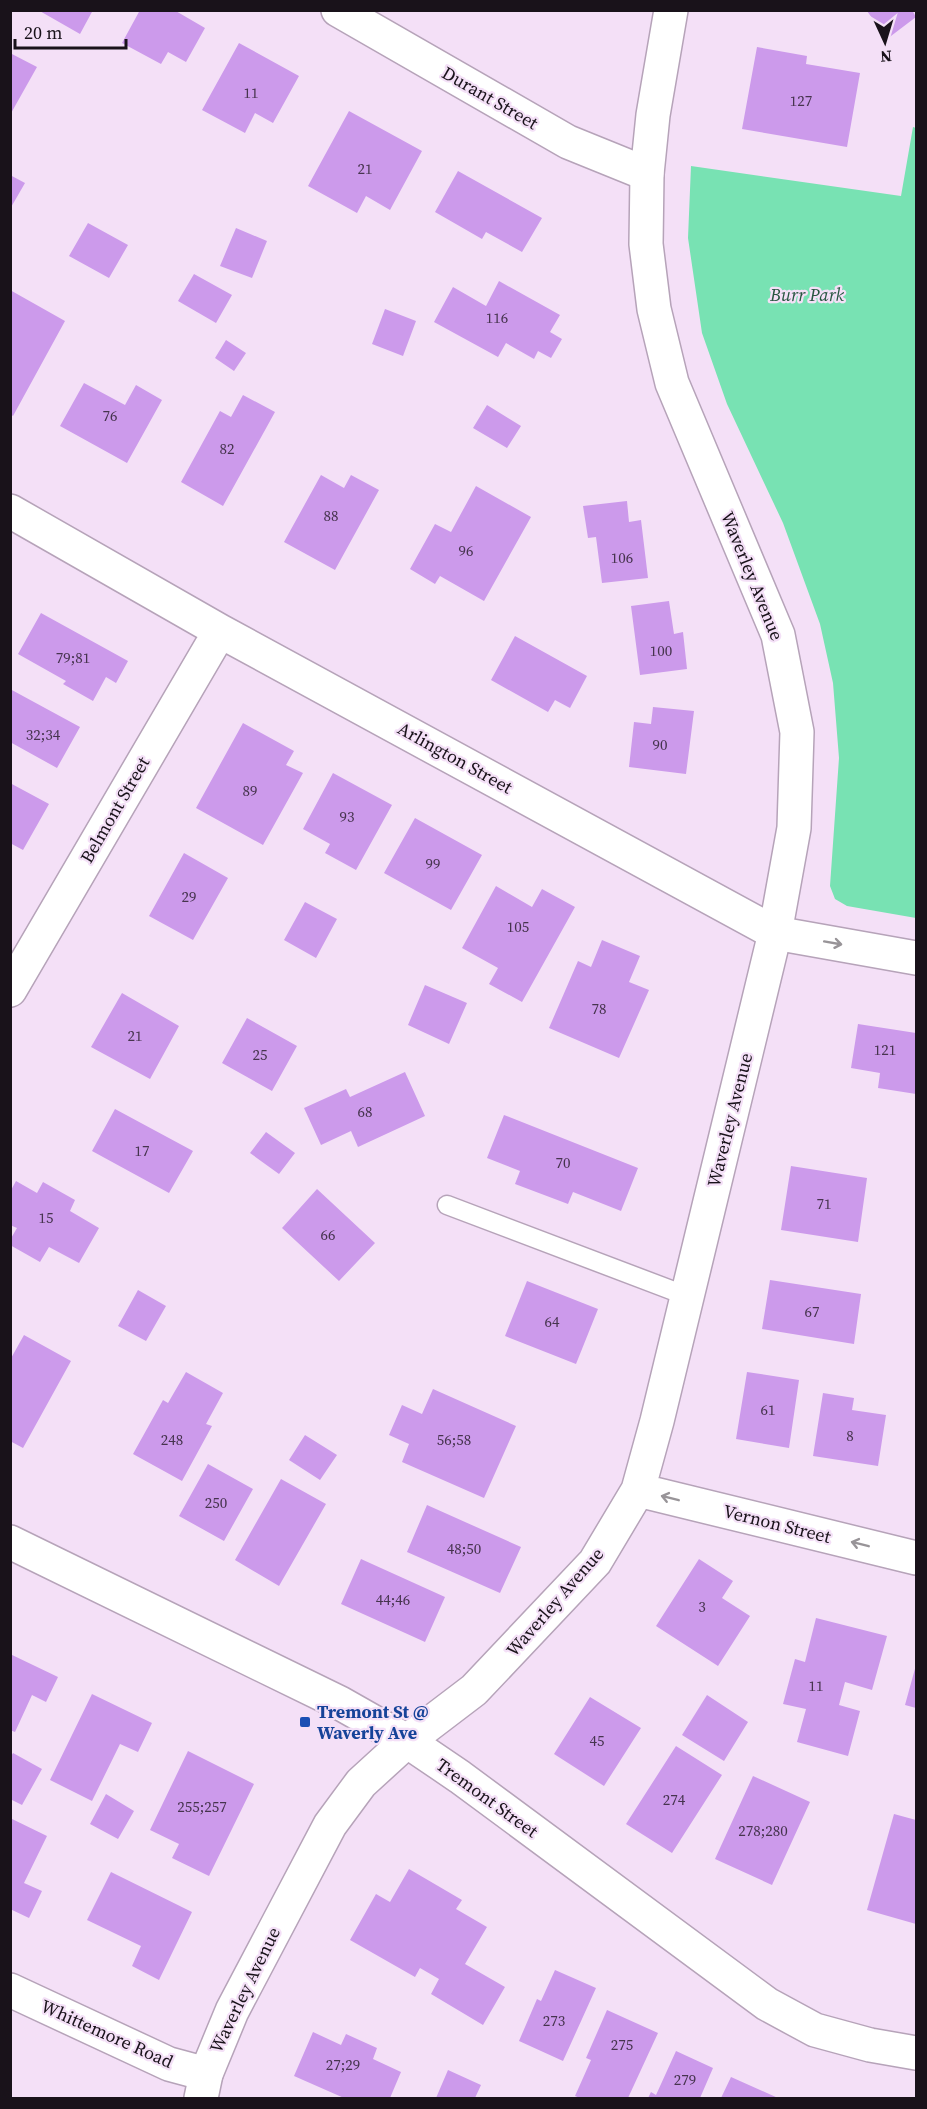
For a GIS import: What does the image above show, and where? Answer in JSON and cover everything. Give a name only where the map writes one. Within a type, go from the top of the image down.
[{"type":"street","name":"Durant Street","points":[[338,10],[568,142],[647,174]]},
{"type":"street","name":"Waverley Avenue","points":[[203,2086],[232,2011],[330,1825],[361,1783],[407,1741],[474,1690],[548,1614],[595,1562],[638,1490],[775,933],[794,828],[797,732],[778,635],[672,383],[654,309],[646,244],[647,174],[653,115],[671,10]]},
{"type":"street","name":"Arlington Street","points":[[10,511],[220,631],[775,933],[916,958]]},
{"type":"street","name":"Belmont Street","points":[[10,990],[220,631]]},
{"type":"street","name":"Vernon Street","points":[[638,1490],[916,1558]]},
{"type":"street","name":"Tremont Street","points":[[10,1542],[340,1704],[407,1741],[460,1777],[767,2004],[815,2030],[870,2045],[916,2053]]},
{"type":"street","name":"Whittemore Road","points":[[10,1990],[169,2064],[203,2086]]},
{"type":"lane","points":[[447,1205],[687,1296]]},
{"type":"green space","name":"Burr Park","points":[[913,127],[916,128],[916,918],[847,906],[835,899],[830,886],[839,758],[833,683],[820,624],[783,523],[727,404],[702,333],[688,238],[691,166],[901,196]]},
{"type":"building","points":[[38,10],[93,10],[80,34]]},
{"type":"building","points":[[140,10],[174,10],[205,28],[186,62],[168,52],[161,64],[122,43]]},
{"type":"building","points":[[868,10],[912,10],[916,17],[887,39]]},
{"type":"building","points":[[239,43],[299,76],[273,123],[255,113],[245,133],[202,110]]},
{"type":"building","points":[[757,47],[807,56],[806,64],[860,73],[847,147],[742,129]]},
{"type":"building","points":[[10,53],[37,67],[10,115]]},
{"type":"building","points":[[349,111],[422,151],[390,210],[366,196],[357,213],[308,186]]},
{"type":"building","points":[[458,171],[542,218],[522,252],[486,232],[482,239],[435,212]]},
{"type":"building","points":[[10,175],[25,183],[10,209]]},
{"type":"building","points":[[88,223],[128,245],[109,278],[69,256]]},
{"type":"building","points":[[236,228],[267,241],[252,278],[220,266]]},
{"type":"building","points":[[194,274],[232,295],[216,323],[178,301]]},
{"type":"building","points":[[499,281],[560,315],[550,332],[562,339],[551,358],[538,351],[534,359],[506,343],[498,357],[434,322],[453,287],[486,306]]},
{"type":"building","points":[[10,290],[65,321],[13,416],[10,414]]},
{"type":"building","points":[[385,309],[416,321],[403,356],[372,344]]},
{"type":"building","points":[[226,340],[246,353],[234,371],[215,358]]},
{"type":"building","points":[[84,383],[125,405],[136,385],[162,400],[127,463],[60,426]]},
{"type":"building","points":[[243,395],[275,412],[223,506],[181,482],[220,411],[231,417]]},
{"type":"building","points":[[487,405],[521,426],[507,448],[473,428]]},
{"type":"building","points":[[321,475],[344,488],[351,475],[379,490],[335,570],[284,542]]},
{"type":"building","points":[[476,486],[531,517],[484,601],[440,576],[435,584],[410,569],[435,524],[451,532]]},
{"type":"building","points":[[627,501],[629,522],[641,520],[648,578],[602,583],[596,537],[588,538],[583,506]]},
{"type":"building","points":[[669,601],[674,634],[683,632],[687,669],[640,675],[631,606]]},
{"type":"building","points":[[41,613],[128,661],[116,683],[106,677],[93,701],[63,684],[66,681],[18,654]]},
{"type":"building","points":[[515,636],[587,676],[570,708],[555,700],[548,712],[491,680]]},
{"type":"building","points":[[10,689],[80,727],[57,768],[10,742]]},
{"type":"building","points":[[653,707],[694,711],[686,774],[629,767],[634,722],[651,724]]},
{"type":"building","points":[[243,723],[294,751],[286,765],[303,773],[263,845],[196,808]]},
{"type":"building","points":[[333,773],[392,805],[356,870],[325,853],[330,844],[303,829]]},
{"type":"building","points":[[10,783],[49,804],[23,850],[10,843]]},
{"type":"building","points":[[415,818],[482,855],[451,910],[384,873]]},
{"type":"building","points":[[184,853],[228,878],[193,940],[149,916]]},
{"type":"building","points":[[496,886],[532,907],[542,889],[575,907],[522,1002],[489,984],[498,968],[462,948]]},
{"type":"building","points":[[305,902],[337,919],[316,958],[284,940]]},
{"type":"building","points":[[602,940],[640,956],[629,982],[649,990],[619,1058],[549,1028],[578,961],[591,967]]},
{"type":"building","points":[[425,985],[467,1003],[449,1044],[408,1025]]},
{"type":"building","points":[[122,993],[179,1026],[150,1079],[91,1047]]},
{"type":"building","points":[[247,1018],[297,1046],[272,1091],[222,1063]]},
{"type":"building","points":[[858,1024],[916,1033],[916,1094],[878,1088],[880,1073],[851,1068]]},
{"type":"building","points":[[405,1072],[425,1116],[358,1147],[351,1131],[321,1145],[304,1108],[346,1089],[350,1097]]},
{"type":"building","points":[[115,1109],[193,1151],[169,1193],[92,1151]]},
{"type":"building","points":[[504,1115],[638,1168],[621,1211],[573,1192],[568,1204],[515,1184],[520,1171],[487,1158]]},
{"type":"building","points":[[266,1132],[295,1153],[279,1174],[250,1153]]},
{"type":"building","points":[[791,1166],[867,1178],[858,1242],[781,1230]]},
{"type":"building","points":[[16,1181],[37,1193],[43,1182],[75,1200],[70,1211],[99,1228],[79,1263],[49,1247],[40,1262],[10,1245],[10,1240],[17,1228],[10,1225],[10,1192]]},
{"type":"building","points":[[317,1189],[375,1243],[339,1281],[282,1228]]},
{"type":"building","points":[[770,1280],[861,1294],[854,1344],[762,1329]]},
{"type":"building","points":[[527,1281],[598,1309],[576,1364],[505,1336]]},
{"type":"building","points":[[138,1290],[166,1306],[146,1341],[118,1326]]},
{"type":"building","points":[[24,1335],[71,1361],[23,1448],[10,1441],[10,1360]]},
{"type":"building","points":[[186,1372],[223,1393],[206,1424],[212,1426],[182,1481],[133,1454],[163,1400],[168,1403]]},
{"type":"building","points":[[747,1372],[799,1380],[789,1448],[736,1439]]},
{"type":"building","points":[[433,1389],[516,1426],[484,1498],[402,1462],[409,1444],[389,1435],[402,1405],[422,1414]]},
{"type":"building","points":[[823,1393],[854,1398],[852,1410],[886,1415],[878,1466],[813,1456]]},
{"type":"building","points":[[305,1435],[337,1455],[320,1480],[289,1460]]},
{"type":"building","points":[[208,1464],[253,1489],[224,1541],[179,1516]]},
{"type":"building","points":[[281,1479],[326,1504],[279,1586],[235,1560]]},
{"type":"building","points":[[427,1505],[521,1547],[500,1593],[407,1552]]},
{"type":"building","points":[[361,1559],[445,1597],[425,1642],[341,1604]]},
{"type":"building","points":[[699,1559],[733,1581],[722,1598],[750,1616],[718,1666],[656,1626]]},
{"type":"building","points":[[816,1618],[887,1636],[872,1690],[845,1682],[839,1705],[860,1711],[848,1756],[797,1742],[806,1709],[783,1704],[795,1659],[805,1662]]},
{"type":"building","points":[[10,1654],[58,1677],[46,1702],[32,1695],[15,1732],[10,1730]]},
{"type":"building","points":[[916,1665],[916,1708],[905,1705]]},
{"type":"building","points":[[92,1694],[152,1723],[138,1752],[120,1744],[92,1801],[50,1780]]},
{"type":"building","points":[[707,1695],[748,1722],[724,1761],[682,1735]]},
{"type":"building","points":[[590,1697],[641,1728],[604,1786],[554,1754]]},
{"type":"building","points":[[676,1746],[722,1775],[672,1853],[626,1824]]},
{"type":"building","points":[[188,1751],[254,1784],[209,1876],[172,1858],[179,1844],[150,1830]]},
{"type":"building","points":[[13,1753],[42,1769],[22,1805],[10,1799],[10,1758]]},
{"type":"building","points":[[753,1776],[810,1802],[772,1885],[715,1859]]},
{"type":"building","points":[[106,1794],[134,1811],[118,1839],[90,1824]]},
{"type":"building","points":[[894,1814],[916,1820],[916,1924],[867,1910]]},
{"type":"building","points":[[10,1818],[47,1836],[24,1883],[42,1891],[29,1918],[10,1909]]},
{"type":"building","points":[[409,1869],[462,1900],[456,1909],[487,1927],[465,1964],[505,1987],[483,2025],[431,1994],[439,1979],[420,1968],[415,1977],[350,1940],[376,1894],[390,1902]]},
{"type":"building","points":[[111,1872],[192,1912],[159,1980],[132,1966],[141,1946],[87,1920]]},
{"type":"building","points":[[555,1970],[596,1988],[563,2061],[519,2041],[537,1999],[541,2001]]},
{"type":"building","points":[[607,2010],[658,2033],[628,2098],[580,2098],[575,2096],[591,2060],[586,2058]]},
{"type":"building","points":[[313,2032],[341,2045],[346,2034],[377,2048],[373,2059],[401,2072],[390,2098],[344,2098],[294,2076]]},
{"type":"building","points":[[676,2051],[713,2068],[700,2098],[648,2098],[651,2092],[656,2095]]},
{"type":"building","points":[[448,2070],[481,2085],[475,2098],[436,2098]]},
{"type":"building","points":[[731,2077],[778,2098],[721,2098]]},
{"type":"place","name":"Tremont St @ Waverly Ave","points":[[305,1722]]}]
